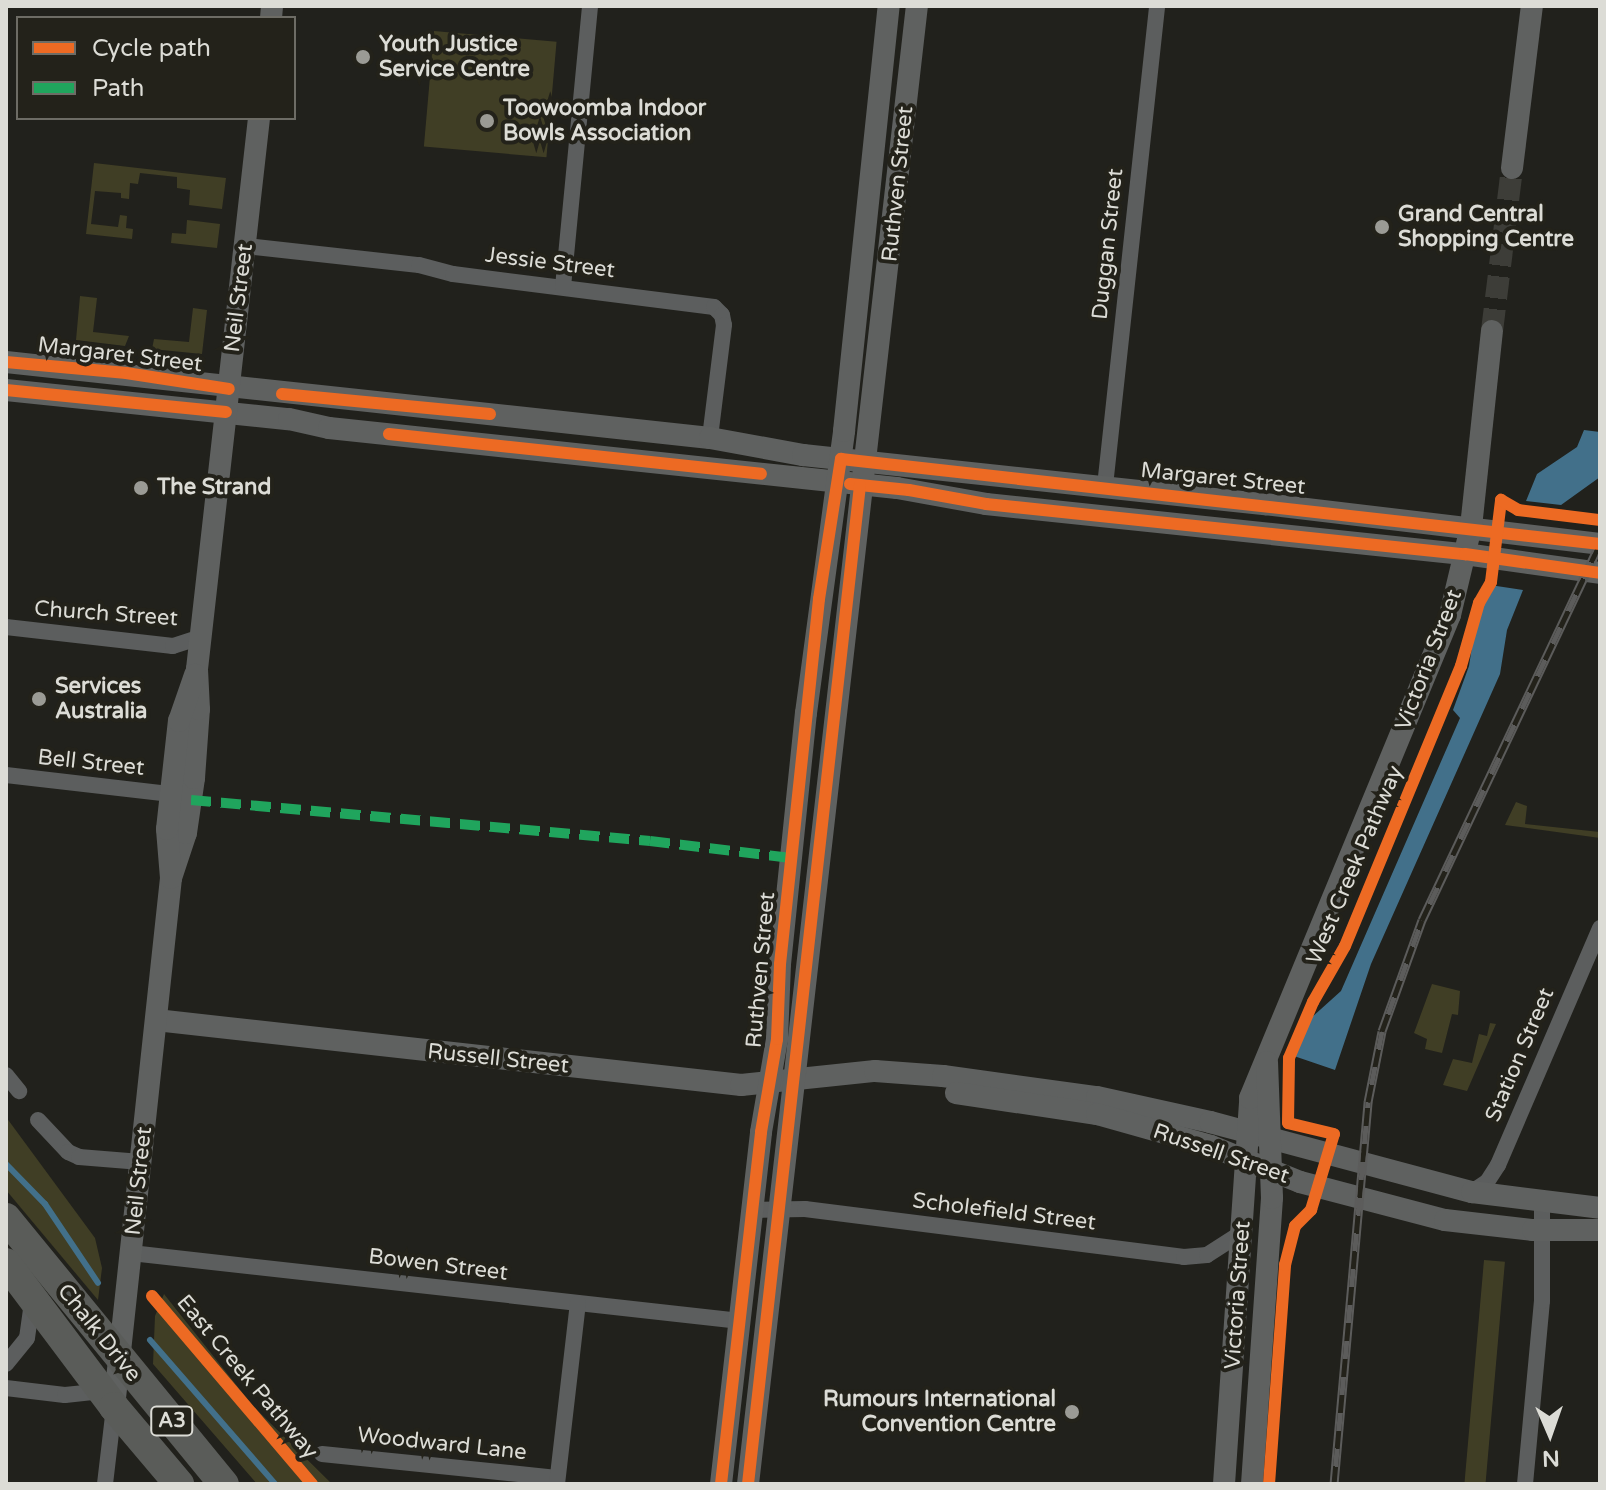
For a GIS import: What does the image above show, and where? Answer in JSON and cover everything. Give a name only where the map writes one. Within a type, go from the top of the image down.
[{"type":"highway","name":"Chalk Drive","points":[[6,1218],[224,1484]]},
{"type":"highway","name":"Chalk Drive","points":[[6,1263],[108,1399],[179,1484]]},
{"type":"street","points":[[563,287],[590,6]]},
{"type":"street","name":"Ruthven Street","points":[[748,1484],[852,582],[860,485],[852,460],[850,362],[889,6]]},
{"type":"street","name":"Ruthven Street","points":[[721,1484],[752,1210],[777,1039],[779,981],[821,580],[837,482],[852,460],[878,362],[917,6]]},
{"type":"street","name":"Duggan Street","points":[[1105,486],[1157,6]]},
{"type":"street","points":[[1512,168],[1532,6]]},
{"type":"street","name":"Neil Street","points":[[171,878],[186,833],[194,778],[199,709],[197,669],[259,120]]},
{"type":"street","name":"Jessie Street","points":[[246,246],[419,265],[453,274],[711,306],[719,311],[724,325],[710,438]]},
{"type":"street","name":"Victoria Street","points":[[1224,1484],[1247,1163],[1258,1136],[1266,1061],[1450,615],[1471,527],[1492,331]]},
{"type":"street","name":"Margaret Street","points":[[6,362],[126,373],[229,389],[710,438],[792,453],[1342,512],[1600,544]]},
{"type":"street","points":[[850,362],[863,367],[878,362]]},
{"type":"street","points":[[125,403],[131,392],[126,373]]},
{"type":"street","name":"Margaret Street","points":[[6,390],[909,490],[986,504],[1465,554],[1600,573]]},
{"type":"street","points":[[329,428],[325,415],[332,399]]},
{"type":"street","points":[[738,472],[744,461],[739,442]]},
{"type":"street","points":[[986,504],[1002,475]]},
{"type":"street","points":[[1340,541],[1346,530],[1342,512]]},
{"type":"street","points":[[821,580],[835,577],[852,582]]},
{"type":"street","name":"Church Street","points":[[6,627],[173,646],[201,637]]},
{"type":"street","name":"Neil Street","points":[[105,1484],[108,1399],[119,1358],[171,878],[167,829],[181,710],[197,669]]},
{"type":"street","name":"Bell Street","points":[[6,775],[171,794]]},
{"type":"street","name":"Station Street","points":[[1472,1192],[1487,1182],[1498,1165],[1600,928]]},
{"type":"street","name":"Ruthven Street","points":[[779,981],[791,986],[807,983]]},
{"type":"street","name":"Russell Street","points":[[156,1020],[645,1076],[770,1084],[875,1071],[1071,1093],[1258,1136],[1472,1192],[1600,1208]]},
{"type":"street","points":[[6,1075],[19,1091]]},
{"type":"street","name":"Russell Street","points":[[841,1077],[874,1085],[943,1091],[1097,1114],[1211,1146],[1271,1172],[1445,1220],[1544,1230],[1600,1230]]},
{"type":"street","points":[[38,1120],[73,1155],[141,1162]]},
{"type":"street","name":"Victoria Street","points":[[1252,1484],[1271,1172],[1258,1136]]},
{"type":"street","points":[[1525,1484],[1542,1301],[1542,1201]]},
{"type":"street","name":"Scholefield Street","points":[[752,1210],[778,1208],[1184,1257],[1207,1255],[1243,1232]]},
{"type":"street","name":"Bowen Street","points":[[131,1253],[740,1321]]},
{"type":"street","points":[[6,1364],[24,1347],[32,1295]]},
{"type":"street","points":[[557,1481],[578,1303]]},
{"type":"street","points":[[6,1388],[108,1399]]},
{"type":"street","name":"Woodward Lane","points":[[322,1454],[557,1481]]},
{"type":"shaded area","name":"Toowoomba Indoor Bowls Association","points":[[434,31],[557,42],[546,157],[424,147]]},
{"type":"shaded area","points":[[94,163],[226,178],[222,209],[189,205],[190,190],[177,188],[177,177],[140,173],[138,184],[130,183],[129,199],[121,198],[121,193],[95,191],[91,224],[118,227],[120,215],[127,216],[126,228],[133,229],[132,239],[86,234]]},
{"type":"shaded area","points":[[187,220],[220,224],[217,248],[171,243],[172,233],[186,234]]},
{"type":"shaded area","points":[[80,296],[97,298],[93,332],[129,336],[125,346],[76,340]]},
{"type":"shaded area","points":[[193,308],[207,310],[202,354],[152,349],[154,339],[189,342]]},
{"type":"shaded area","points":[[1516,802],[1527,806],[1525,824],[1600,832],[1600,838],[1505,825]]},
{"type":"shaded area","points":[[1432,984],[1460,991],[1458,1015],[1452,1014],[1442,1053],[1425,1049],[1427,1039],[1414,1033]]},
{"type":"shaded area","points":[[1490,1023],[1496,1024],[1467,1091],[1443,1085],[1453,1059],[1472,1063],[1479,1034],[1487,1036]]},
{"type":"shaded area","points":[[6,1117],[95,1238],[102,1268],[98,1300],[6,1190]]},
{"type":"shaded area","points":[[1484,1260],[1505,1262],[1485,1484],[1464,1484]]},
{"type":"shaded area","points":[[164,1294],[253,1406],[332,1484],[257,1484],[153,1364],[155,1316]]},
{"type":"water","points":[[1584,430],[1600,432],[1600,477],[1561,505],[1526,501],[1537,474],[1577,447]]},
{"type":"water","points":[[1490,585],[1523,590],[1507,630],[1500,674],[1371,964],[1335,1070],[1291,1055],[1311,1018],[1341,991],[1460,718],[1453,710],[1469,666],[1476,621]]},
{"type":"waterway","points":[[6,1164],[45,1204],[98,1283]]},
{"type":"waterway","points":[[150,1340],[275,1484]]},
{"type":"tunnel","points":[[1492,331],[1512,168]]},
{"type":"railway","points":[[1334,1484],[1368,1102],[1382,1031],[1422,920],[1600,543]]},
{"type":"marked path","points":[[191,800],[650,841],[791,858]]},
{"type":"cycle path","points":[[6,362],[126,373],[229,389]]},
{"type":"cycle path","points":[[6,390],[226,412]]},
{"type":"cycle path","points":[[282,394],[490,414]]},
{"type":"cycle path","points":[[389,434],[761,474]]},
{"type":"cycle path","points":[[721,1484],[761,1132],[777,1039],[780,964],[819,599],[841,459],[1600,544]]},
{"type":"cycle path","points":[[850,484],[909,490],[986,504],[1465,554],[1600,573]]},
{"type":"cycle path","points":[[748,1484],[860,485]]},
{"type":"cycle path","name":"West Creek Pathway","points":[[1269,1484],[1285,1265],[1295,1226],[1311,1210],[1334,1134],[1288,1123],[1289,1058],[1313,1002],[1345,946],[1461,666],[1479,603],[1491,582],[1501,500],[1518,510],[1600,520]]},
{"type":"cycle path","name":"East Creek Pathway","points":[[152,1296],[312,1484]]},
{"type":"place","name":"Youth Justice Service Centre","points":[[363,57]]},
{"type":"place","name":"Toowoomba Indoor Bowls Association","points":[[487,121]]},
{"type":"place","name":"Grand Central Shopping Centre","points":[[1382,227]]},
{"type":"place","name":"The Strand","points":[[141,488]]},
{"type":"place","name":"Services Australia","points":[[39,699]]},
{"type":"place","name":"Rumours International Convention Centre","points":[[1072,1412]]}]
